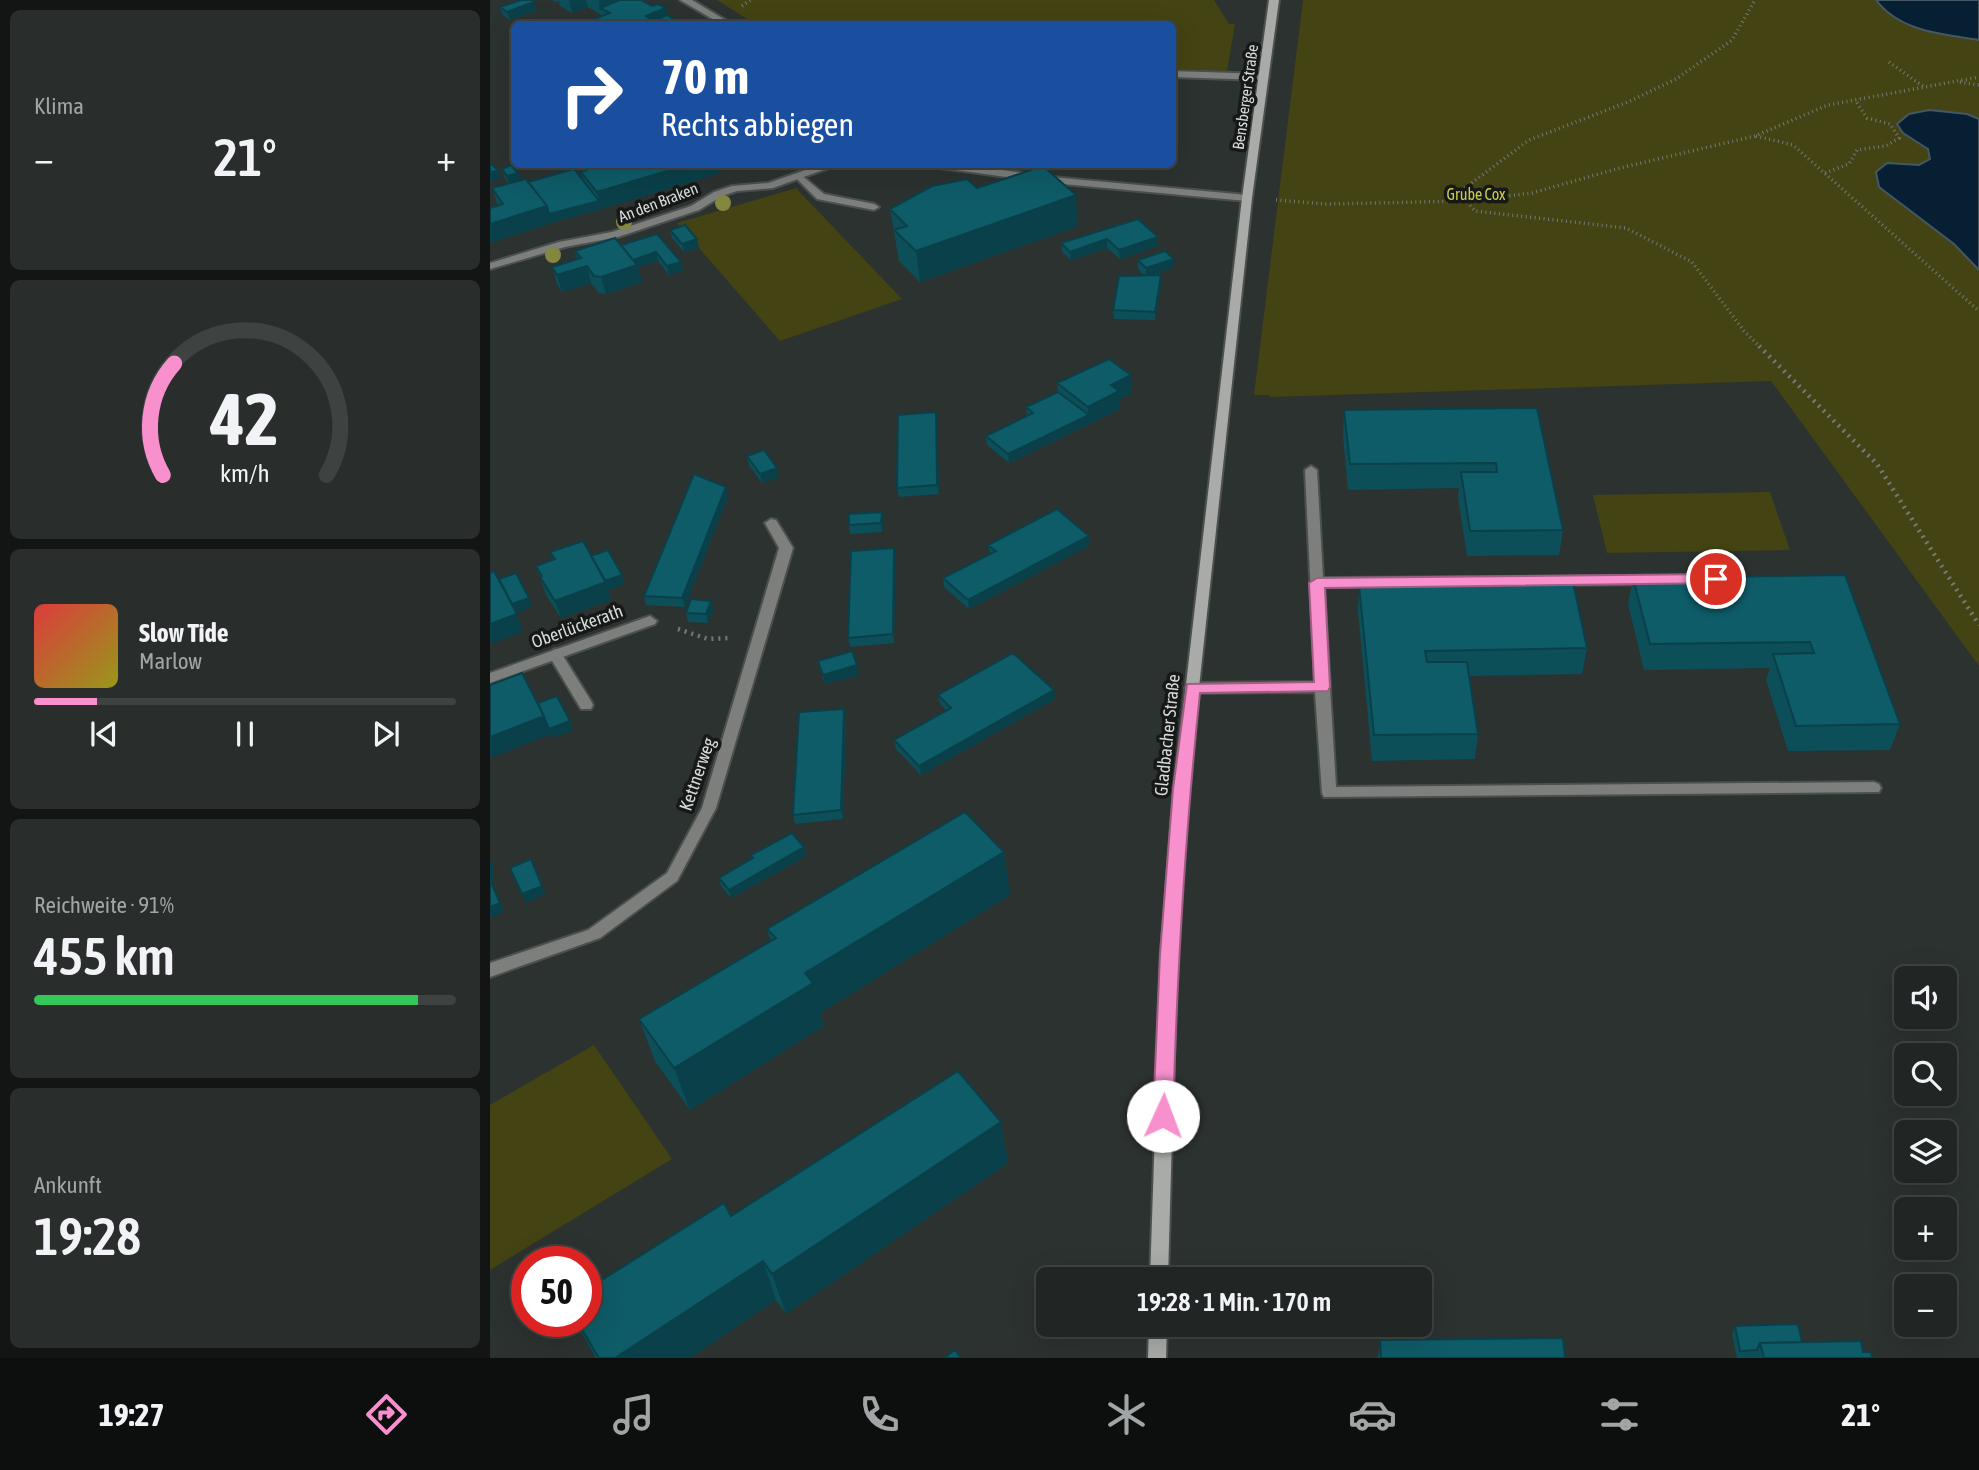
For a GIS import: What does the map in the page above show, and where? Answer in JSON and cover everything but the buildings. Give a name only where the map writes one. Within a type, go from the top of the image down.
[{"type":"main road","name":"Bensberger Straße","points":[[1247,198],[1275,0]]},
{"type":"main road","name":"Gladbacher Straße","points":[[1159,1267],[1169,954],[1181,789],[1247,198]]},
{"type":"main road","points":[[1157,1358],[1158,1337]]},
{"type":"street","points":[[685,0],[721,21]]},
{"type":"street","points":[[1176,74],[1264,77]]},
{"type":"street","name":"An den Braken","points":[[490,266],[563,244],[614,235],[695,208],[736,188],[769,186],[824,168]]},
{"type":"street","points":[[963,168],[1052,180],[1247,198]]},
{"type":"street","points":[[800,177],[821,197],[874,207]]},
{"type":"street","points":[[1311,470],[1329,793],[1874,789]]},
{"type":"street","name":"Kettnerweg","points":[[490,970],[594,934],[672,877],[709,808],[786,548],[771,523]]},
{"type":"street","points":[[1317,583],[1658,580]]},
{"type":"street","name":"Oberlückerath","points":[[490,678],[650,621]]},
{"type":"street","points":[[555,654],[586,705]]},
{"type":"street","points":[[1192,688],[1322,687]]},
{"type":"path","points":[[1450,199],[1529,140],[1628,102],[1675,79],[1732,40],[1755,0]]},
{"type":"path","points":[[1889,62],[1925,87]]},
{"type":"path","points":[[1247,198],[1326,204],[1450,199],[1466,201],[1532,193],[1620,168],[1755,136],[1818,108],[1979,77]]},
{"type":"path","points":[[1956,82],[1979,85]]},
{"type":"path","points":[[1825,173],[1849,164],[1857,150],[1886,146],[1899,138],[1890,124],[1867,118],[1855,100]]},
{"type":"path","points":[[1755,136],[1793,145],[1979,311]]},
{"type":"path","points":[[1466,201],[1475,211],[1626,228],[1692,262],[1744,331],[1877,464],[1979,625]]},
{"type":"path","name":"Oberlückerath","points":[[650,621],[708,639],[760,636]]},
{"type":"green space","points":[[717,0],[1214,0],[1229,24],[1235,24],[1227,71],[1176,68],[1176,21],[750,21]]},
{"type":"green space","name":"Grube Cox","points":[[1303,0],[1979,0],[1979,666],[1771,381],[1270,397],[1254,395]]},
{"type":"green space","points":[[796,188],[902,299],[780,341],[677,223]]},
{"type":"green space","points":[[1770,492],[1790,550],[1607,553],[1593,495]]},
{"type":"green space","points":[[594,1045],[672,1159],[529,1246],[511,1246],[511,1257],[490,1270],[490,1105]]},
{"type":"water","points":[[1876,0],[1979,0],[1979,40],[1923,30],[1910,25],[1886,11]]},
{"type":"water","points":[[1929,110],[1967,114],[1979,119],[1979,270],[1954,244],[1879,187],[1876,172],[1887,163],[1919,165],[1930,159],[1928,149],[1903,133],[1897,124],[1909,114]]},
{"type":"route","points":[[1163,1116],[1169,954],[1181,789],[1192,688],[1322,687],[1317,583],[1716,579]]}]
